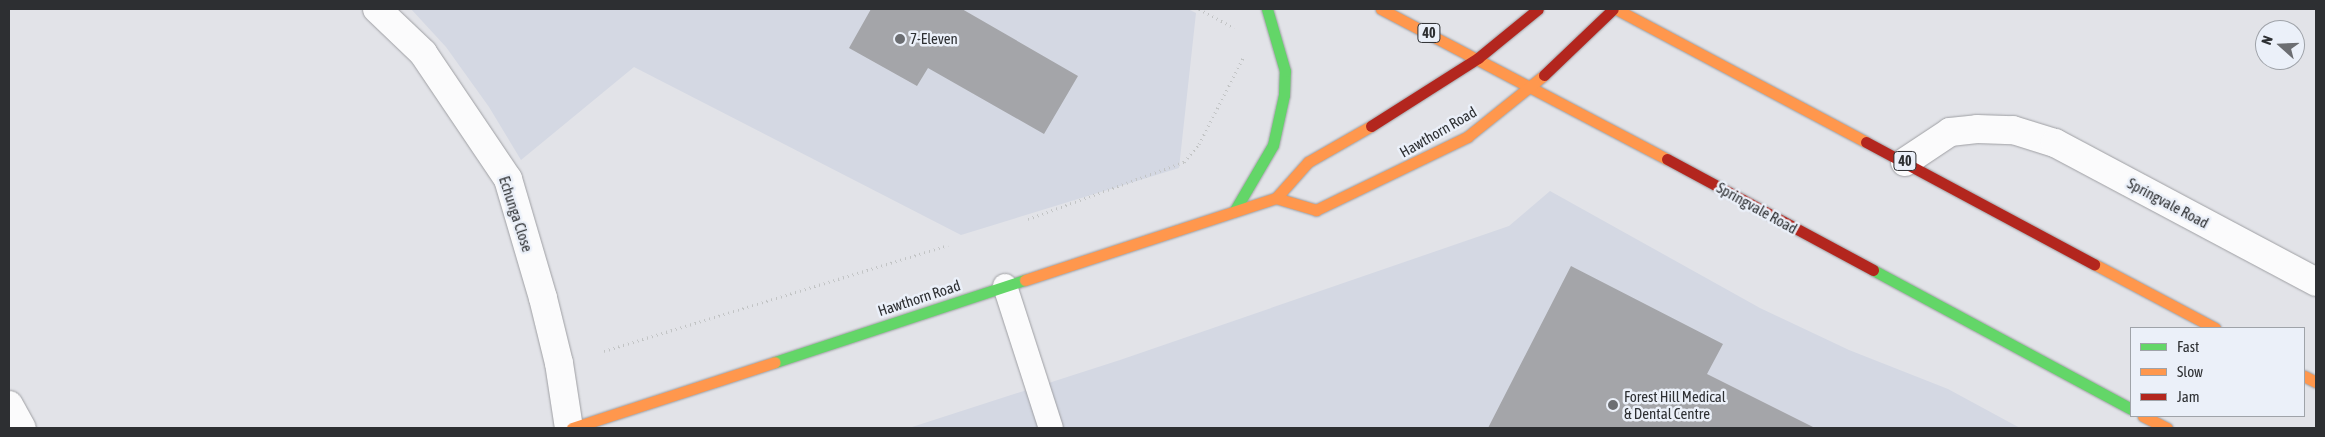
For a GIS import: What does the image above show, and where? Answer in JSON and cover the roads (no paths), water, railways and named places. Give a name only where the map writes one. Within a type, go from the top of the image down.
[{"type":"main road","points":[[1235,210],[1273,145],[1284,95],[1285,71],[1267,9]]},
{"type":"main road","name":"Springvale Road","points":[[1381,9],[1478,58],[2130,408]]},
{"type":"main road","points":[[1276,198],[1308,162],[1400,109],[1478,58],[1538,9]]},
{"type":"main road","name":"Hawthorn Road","points":[[571,428],[1276,198],[1316,210],[1358,192],[1467,137],[1532,87],[1615,9]]},
{"type":"main road","name":"40","points":[[1615,9],[1906,162],[2213,327]]},
{"type":"main road","points":[[2145,417],[2167,428]]},
{"type":"street","name":"Echunga Close","points":[[377,9],[424,53],[508,178],[543,298],[559,363],[571,428]]},
{"type":"street","name":"Springvale Road","points":[[1906,162],[1950,132],[1977,129],[2013,130],[2055,143],[2316,282]]},
{"type":"street","points":[[9,405],[22,428]]},
{"type":"lane","points":[[1005,286],[1051,428]]},
{"type":"place","name":"7-Eleven","points":[[900,39]]},
{"type":"place","name":"Forest Hill Medical & Dental Centre","points":[[1613,405]]}]
